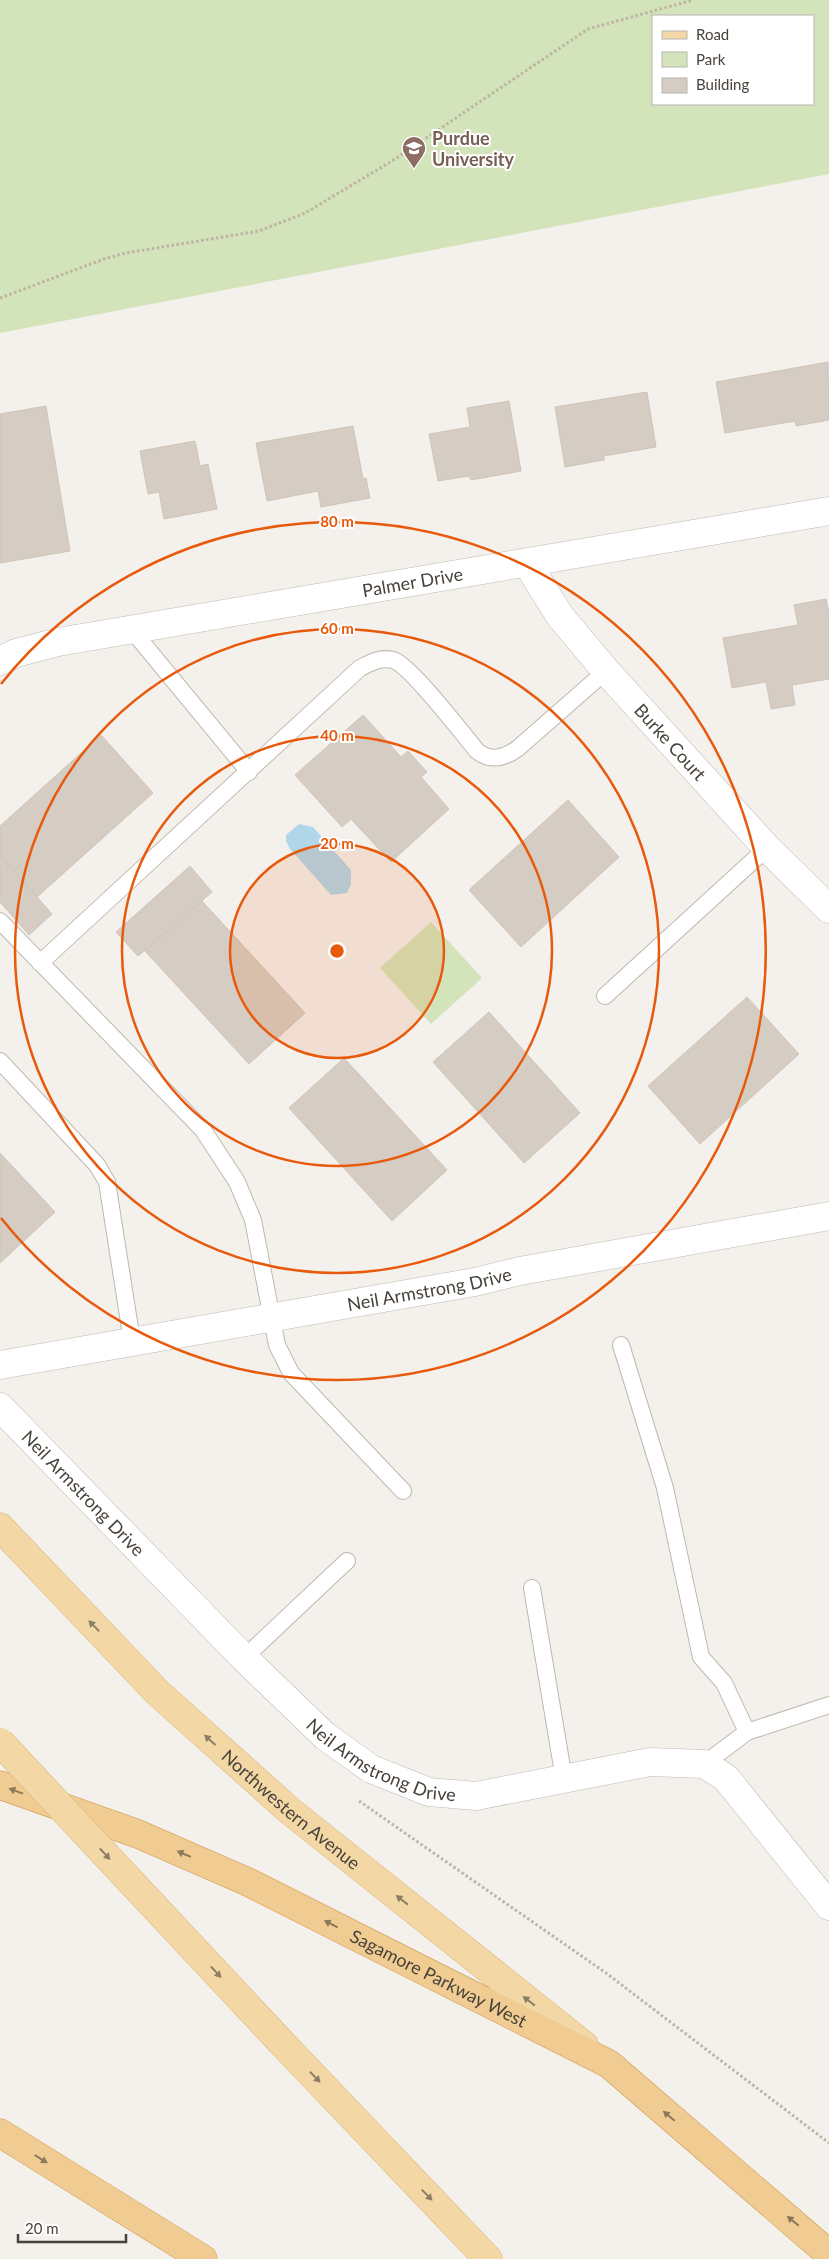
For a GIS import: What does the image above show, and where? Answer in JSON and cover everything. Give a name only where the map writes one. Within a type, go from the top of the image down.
[{"type":"highway","name":"Sagamore Parkway West","points":[[0,1785],[138,1834],[248,1882],[609,2064],[829,2254]]},
{"type":"highway","points":[[0,2133],[203,2259]]},
{"type":"main road","name":"Northwestern Avenue","points":[[0,1527],[157,1692],[283,1805],[609,2064]]},
{"type":"main road","points":[[0,1742],[281,2042],[488,2259]]},
{"type":"street","name":"Palmer Drive","points":[[0,661],[16,653],[58,642],[829,510]]},
{"type":"street","name":"Burke Court","points":[[527,563],[560,616],[606,671],[767,848],[829,909]]},
{"type":"street","name":"Neil Armstrong Drive","points":[[0,1365],[475,1282],[520,1271],[829,1216]]},
{"type":"street","name":"Neil Armstrong Drive","points":[[0,1407],[244,1658],[325,1736],[371,1769],[429,1792],[476,1796],[650,1762],[704,1764]]},
{"type":"street","points":[[704,1764],[726,1778],[829,1906]]},
{"type":"lane","points":[[131,629],[249,772]]},
{"type":"lane","points":[[40,963],[360,668],[377,659],[395,661],[410,672],[477,751],[484,757],[494,758],[506,756],[517,749],[606,671]]},
{"type":"lane","points":[[605,996],[767,848]]},
{"type":"lane","points":[[0,921],[203,1130],[237,1182],[253,1220],[277,1345],[291,1373],[403,1491]]},
{"type":"lane","points":[[0,1061],[97,1165],[107,1182],[132,1341]]},
{"type":"lane","points":[[621,1345],[665,1488],[701,1657],[724,1683],[747,1732]]},
{"type":"lane","points":[[244,1658],[348,1561]]},
{"type":"lane","points":[[532,1588],[564,1779]]},
{"type":"lane","points":[[704,1764],[747,1732],[829,1705]]},
{"type":"path","points":[[0,298],[104,259],[126,253],[259,231],[305,214],[392,160],[588,29],[693,0]]},
{"type":"green space","name":"Purdue University","points":[[0,0],[829,0],[829,174],[0,333]]},
{"type":"green space","points":[[431,922],[482,978],[431,1024],[380,968]]},
{"type":"water","points":[[299,824],[313,827],[351,870],[351,884],[347,893],[331,895],[290,849],[286,841],[286,835]]},
{"type":"building","points":[[828,362],[829,420],[796,426],[795,421],[725,433],[716,382]]},
{"type":"building","points":[[647,392],[656,447],[604,456],[604,460],[565,467],[555,407]]},
{"type":"building","points":[[509,401],[521,471],[471,480],[469,476],[438,481],[429,434],[470,427],[467,408]]},
{"type":"building","points":[[46,406],[70,551],[0,563],[0,414]]},
{"type":"building","points":[[353,426],[363,479],[366,478],[370,498],[321,507],[318,491],[267,501],[256,443]]},
{"type":"building","points":[[195,441],[200,466],[208,464],[217,509],[164,519],[159,492],[148,494],[140,451]]},
{"type":"building","points":[[826,599],[829,614],[829,679],[792,685],[795,705],[771,709],[766,682],[732,688],[723,638],[798,625],[794,605]]},
{"type":"building","points":[[363,715],[401,757],[408,751],[427,772],[421,777],[449,809],[391,862],[351,819],[342,827],[295,775]]},
{"type":"building","points":[[101,735],[153,793],[37,897],[0,855],[0,826]]},
{"type":"building","points":[[568,800],[619,857],[521,947],[469,890]]},
{"type":"building","points":[[0,855],[52,914],[29,935],[0,902]]},
{"type":"building","points":[[190,866],[212,892],[138,956],[116,932]]},
{"type":"building","points":[[202,901],[305,1013],[249,1064],[145,951]]},
{"type":"building","points":[[747,997],[799,1054],[700,1144],[648,1086]]},
{"type":"building","points":[[489,1012],[580,1113],[524,1163],[433,1062]]},
{"type":"building","points":[[344,1058],[447,1170],[392,1221],[289,1108]]},
{"type":"building","points":[[0,1153],[55,1212],[0,1263]]},
{"type":"place","name":"Purdue University","points":[[414,169]]}]
